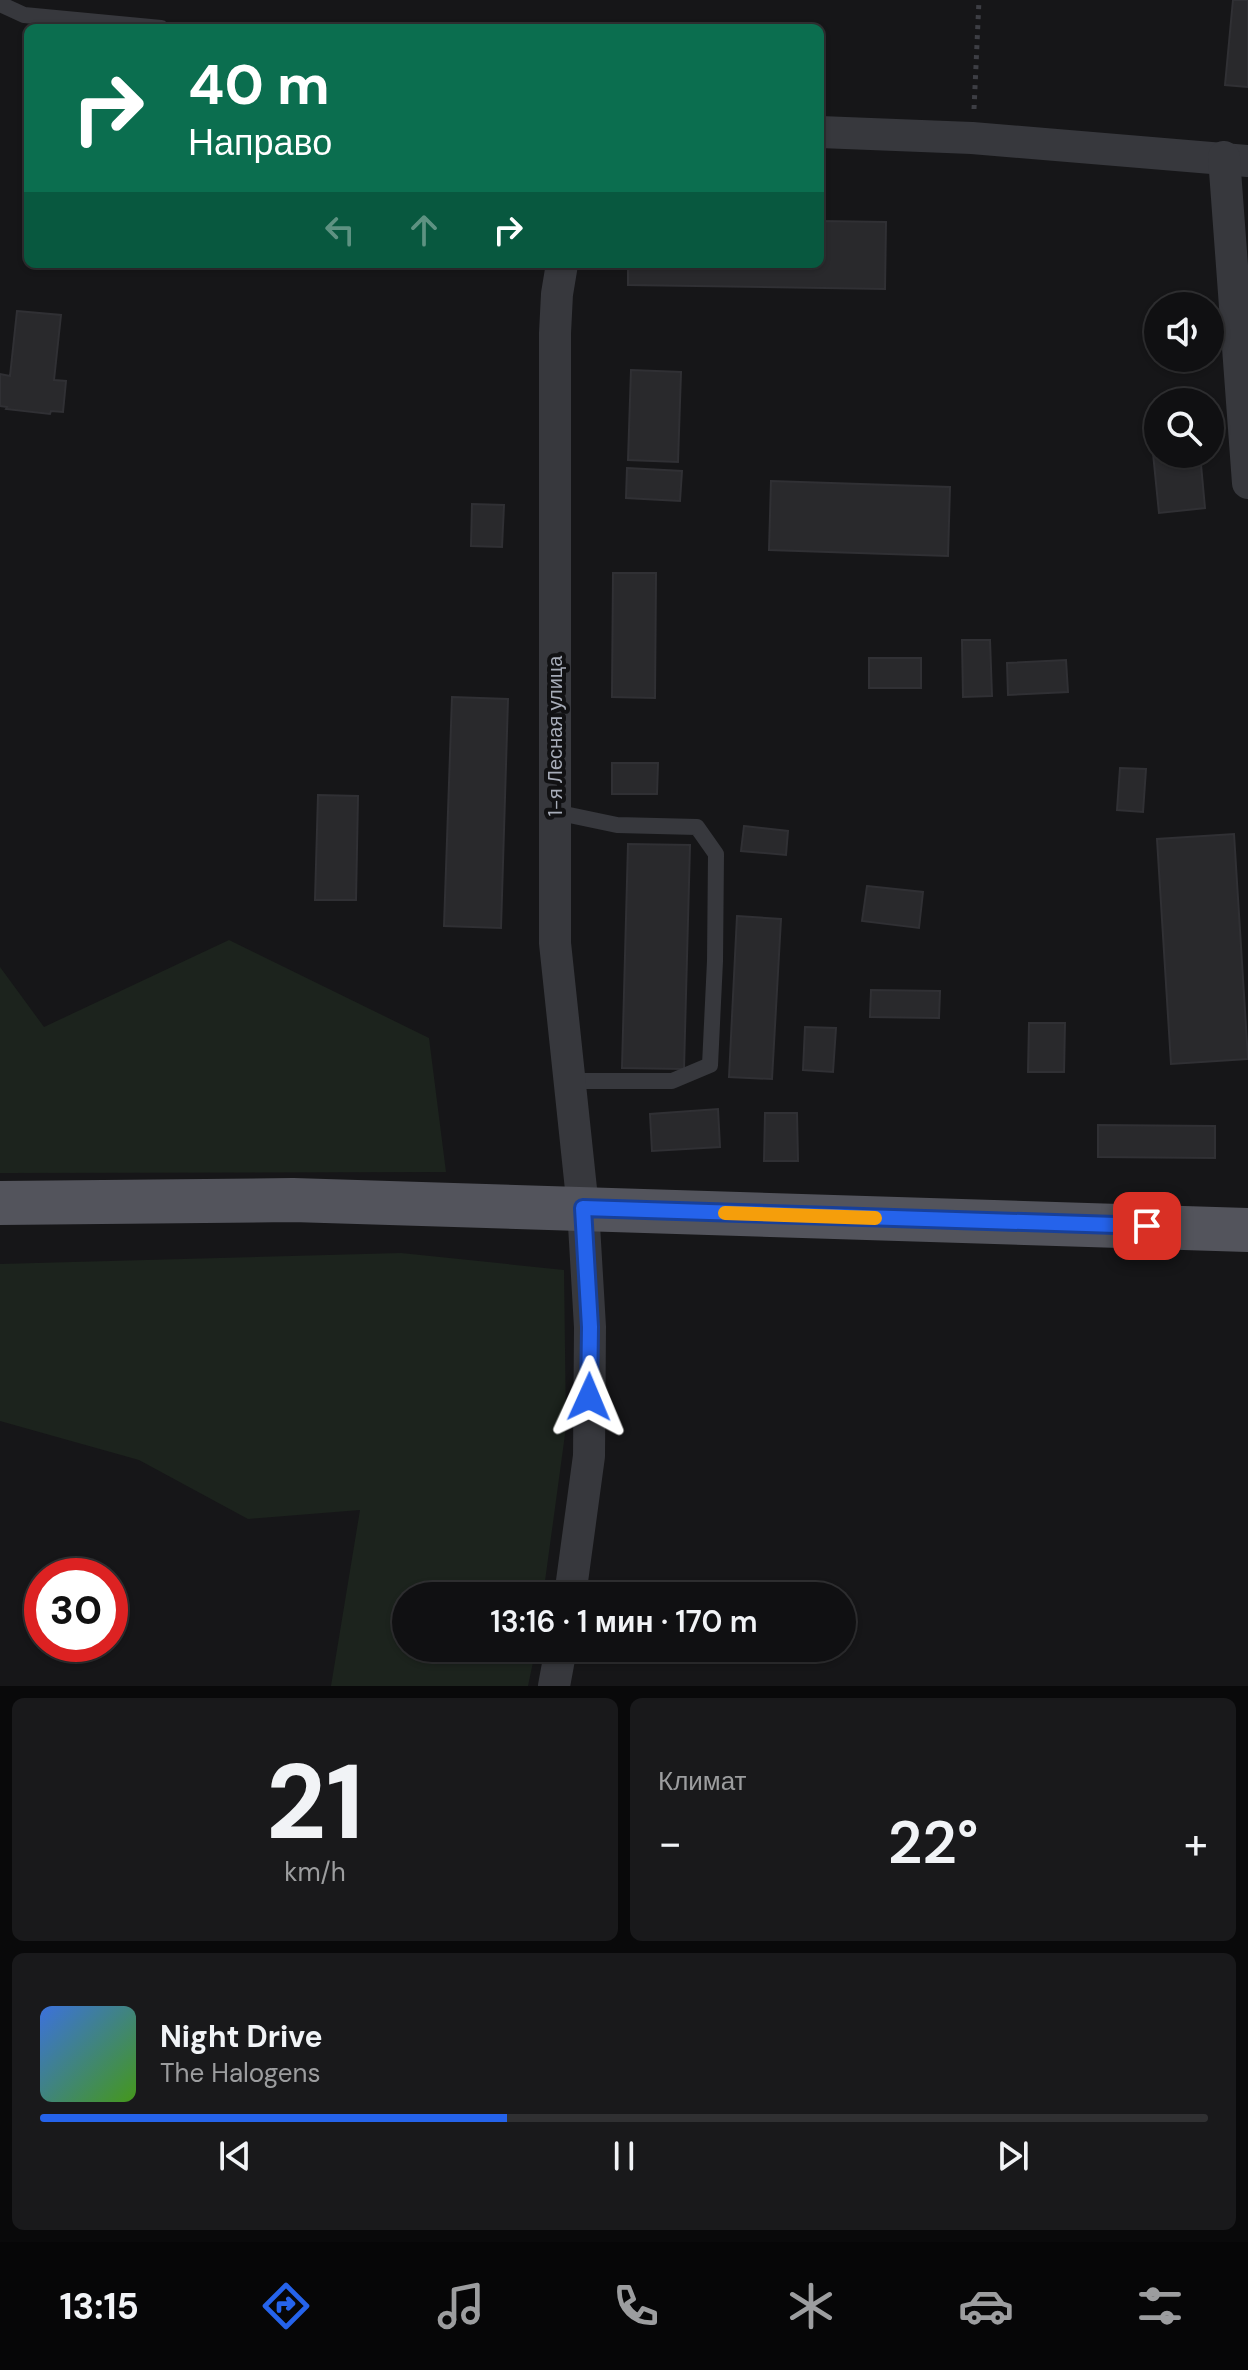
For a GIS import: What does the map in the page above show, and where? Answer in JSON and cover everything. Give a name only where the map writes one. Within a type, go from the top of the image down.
[{"type":"main road","points":[[0,1203],[293,1200],[1248,1230]]},
{"type":"street","points":[[824,132],[972,138],[1236,159],[1248,483]]},
{"type":"street","name":"1-я Лесная улица","points":[[561,268],[555,333],[555,943],[583,1208],[590,1327],[589,1456],[572,1582]]},
{"type":"street","points":[[554,1686],[558,1662]]},
{"type":"lane","points":[[0,4],[24,15],[119,24]]},
{"type":"lane","points":[[555,812],[617,825],[697,827],[716,854],[710,1065],[672,1081],[569,1081]]},
{"type":"path","points":[[972,138],[979,0]]},
{"type":"shaded area","points":[[229,940],[429,1038],[446,1172],[0,1173],[0,967],[44,1027]]},
{"type":"shaded area","points":[[401,1253],[564,1270],[566,1427],[545,1582],[392,1582],[392,1662],[533,1662],[528,1686],[331,1686],[360,1510],[248,1519],[139,1460],[0,1421],[0,1264]]},
{"type":"building","points":[[1233,0],[1248,0],[1248,87],[1225,85]]},
{"type":"building","points":[[824,221],[886,222],[885,289],[628,285],[628,268],[824,268]]},
{"type":"building","points":[[17,311],[61,315],[54,380],[66,381],[63,412],[51,411],[50,414],[0,406],[0,374],[10,376]]},
{"type":"building","points":[[631,370],[681,372],[678,462],[628,460]]},
{"type":"building","points":[[627,468],[682,471],[680,501],[626,498]]},
{"type":"building","points":[[1154,468],[1201,468],[1205,508],[1159,513]]},
{"type":"building","points":[[771,481],[950,487],[948,556],[769,550]]},
{"type":"building","points":[[472,504],[504,505],[502,547],[471,546]]},
{"type":"building","points":[[613,573],[656,573],[655,698],[612,697]]},
{"type":"building","points":[[962,640],[990,640],[992,696],[963,697]]},
{"type":"building","points":[[869,658],[921,658],[921,688],[869,688]]},
{"type":"building","points":[[1066,660],[1068,692],[1008,695],[1007,663]]},
{"type":"building","points":[[452,697],[508,699],[501,928],[444,926]]},
{"type":"building","points":[[612,763],[658,763],[657,794],[612,794]]},
{"type":"building","points":[[1120,768],[1146,769],[1143,812],[1117,810]]},
{"type":"building","points":[[318,795],[358,796],[356,900],[315,900]]},
{"type":"building","points":[[744,826],[788,831],[786,855],[741,851]]},
{"type":"building","points":[[1234,834],[1248,1059],[1171,1064],[1157,839]]},
{"type":"building","points":[[628,844],[690,845],[684,1069],[622,1068]]},
{"type":"building","points":[[867,886],[923,892],[919,928],[862,921]]},
{"type":"building","points":[[737,916],[781,919],[772,1079],[729,1077]]},
{"type":"building","points":[[871,990],[940,991],[939,1018],[870,1017]]},
{"type":"building","points":[[1029,1023],[1065,1023],[1064,1072],[1028,1072]]},
{"type":"building","points":[[805,1027],[836,1028],[833,1072],[803,1070]]},
{"type":"building","points":[[718,1109],[720,1147],[652,1151],[650,1114]]},
{"type":"building","points":[[765,1113],[797,1113],[798,1161],[764,1161]]},
{"type":"building","points":[[1098,1125],[1215,1126],[1215,1158],[1098,1157]]},
{"type":"slow traffic","points":[[725,1213],[875,1218]]},
{"type":"route","points":[[589,1397],[590,1327],[583,1208],[1147,1226]]}]
